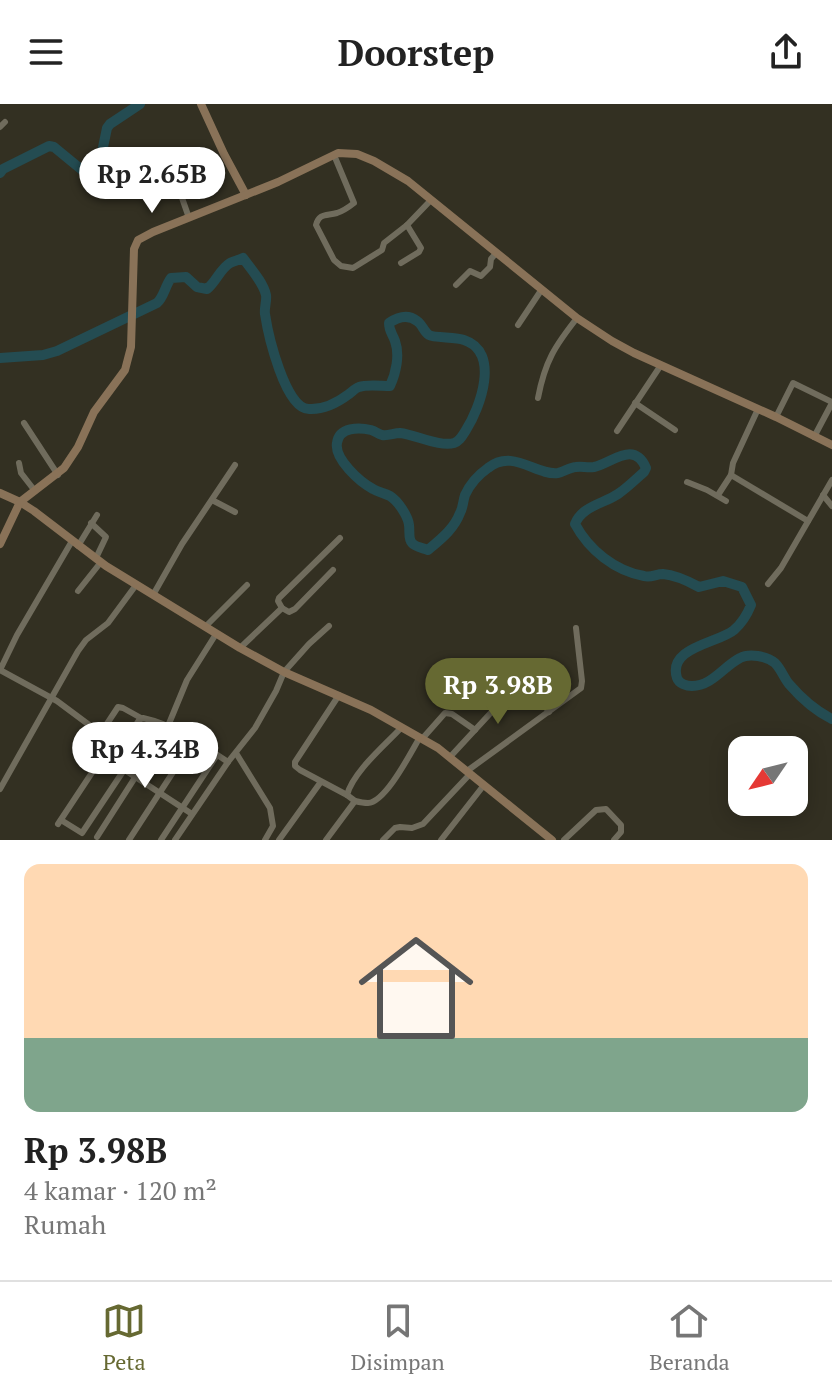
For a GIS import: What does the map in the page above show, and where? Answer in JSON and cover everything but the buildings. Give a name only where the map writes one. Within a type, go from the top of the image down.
[{"type":"street","points":[[201,104],[246,195]]},
{"type":"street","points":[[0,544],[20,502],[58,475],[72,457],[94,412],[125,370],[131,347],[134,249],[138,240],[341,152],[374,161],[408,181],[577,318],[612,341],[832,445]]},
{"type":"street","points":[[334,155],[355,202],[340,212],[321,215],[316,227],[336,262],[344,267],[358,266],[382,250],[384,243],[431,200]]},
{"type":"street","points":[[173,172],[189,218]]},
{"type":"street","points":[[401,263],[421,248],[407,225]]},
{"type":"street","points":[[456,285],[470,271],[481,276],[490,267],[496,253]]},
{"type":"street","points":[[518,325],[542,289]]},
{"type":"street","points":[[538,398],[546,364],[577,318]]},
{"type":"street","points":[[617,431],[661,365]]},
{"type":"street","points":[[776,417],[793,383],[832,402],[829,416],[814,437]]},
{"type":"street","points":[[635,403],[675,430]]},
{"type":"street","points":[[718,495],[731,475],[733,463],[758,409]]},
{"type":"street","points":[[24,423],[58,475]]},
{"type":"street","points":[[19,463],[21,473],[35,491]]},
{"type":"street","points":[[153,595],[182,544],[235,465]]},
{"type":"street","points":[[731,475],[808,521]]},
{"type":"street","points":[[768,584],[781,568],[832,480]]},
{"type":"street","points":[[687,482],[726,501]]},
{"type":"street","points":[[0,493],[20,502],[136,585],[240,648],[421,738],[450,757],[552,840]]},
{"type":"street","points":[[823,495],[832,506]]},
{"type":"street","points":[[212,500],[235,512]]},
{"type":"street","points":[[97,515],[75,543],[17,635],[0,670],[51,697],[100,733]]},
{"type":"street","points":[[78,591],[98,560],[106,537],[91,523]]},
{"type":"street","points":[[333,570],[295,609],[289,612],[282,608],[279,598],[340,538]]},
{"type":"street","points":[[0,789],[86,640],[108,623],[136,585]]},
{"type":"street","points":[[205,627],[247,585]]},
{"type":"street","points":[[240,648],[282,608]]},
{"type":"street","points":[[175,840],[228,762],[247,741],[284,672],[329,626]]},
{"type":"street","points":[[383,840],[395,828],[412,828],[423,824],[468,773],[579,690],[582,685],[576,628]]},
{"type":"street","points":[[97,837],[168,726],[187,680],[216,634]]},
{"type":"street","points":[[450,757],[498,705],[527,686],[532,686],[549,712]]},
{"type":"street","points":[[339,695],[295,766],[355,801],[367,803],[376,799],[400,772],[421,738],[445,713],[452,714],[475,730]]},
{"type":"street","points":[[192,814],[91,748],[118,707],[168,726],[228,762]]},
{"type":"street","points":[[112,762],[141,718]]},
{"type":"street","points":[[347,795],[362,770],[401,728]]},
{"type":"street","points":[[129,840],[194,740]]},
{"type":"street","points":[[236,753],[270,808],[273,826],[265,840]]},
{"type":"street","points":[[161,840],[217,755]]},
{"type":"street","points":[[103,756],[60,822],[82,833],[124,770]]},
{"type":"street","points":[[279,840],[320,783]]},
{"type":"street","points":[[441,840],[484,785]]},
{"type":"street","points":[[326,840],[355,801]]},
{"type":"street","points":[[564,840],[596,810],[606,809],[622,828],[614,840]]},
{"type":"waterway","points":[[0,173],[49,146],[91,173],[101,157],[107,128],[140,104]]},
{"type":"waterway","points":[[0,358],[57,351],[157,303],[171,278],[186,277],[197,287],[207,289],[227,266],[243,258],[264,290],[265,312],[274,353],[285,384],[300,406],[320,408],[340,400],[359,387],[390,386],[396,370],[397,352],[389,323],[396,319],[403,317],[419,322],[429,335],[435,337],[464,340],[475,346],[485,368],[477,408],[458,441],[448,444],[400,433],[382,435],[371,430],[355,429],[341,434],[337,443],[340,456],[355,476],[390,496],[399,505],[408,521],[412,543],[428,550],[442,538],[457,519],[472,483],[497,463],[515,462],[558,473],[635,455],[646,468],[644,472],[618,494],[588,509],[578,518],[575,524],[588,542],[604,558],[633,573],[668,575],[699,587],[723,581],[742,587],[751,605],[734,630],[696,647],[680,659],[676,668],[678,680],[688,686],[699,685],[740,658],[763,657],[775,663],[804,699],[832,719]]}]
